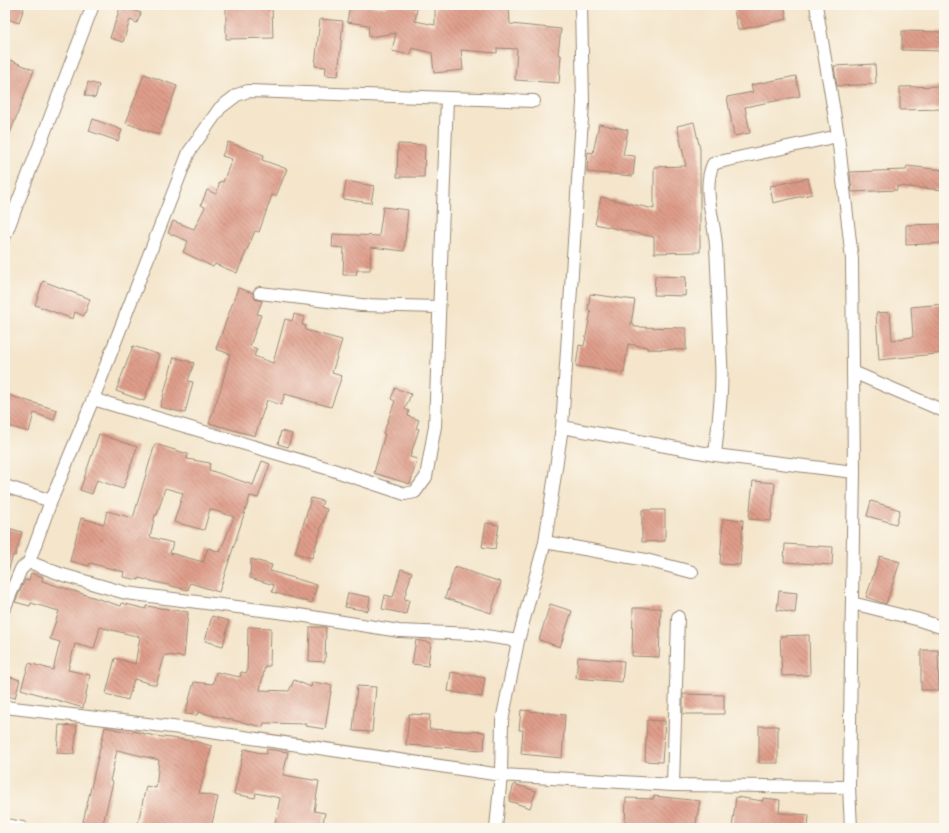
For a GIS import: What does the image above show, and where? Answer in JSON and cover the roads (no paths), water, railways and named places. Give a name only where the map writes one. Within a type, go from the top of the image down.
[{"type":"street","points":[[5,236],[93,5]]},
{"type":"street","points":[[496,828],[501,775],[502,721],[518,641],[545,542],[562,427],[583,103],[581,5]]},
{"type":"street","points":[[816,5],[838,136],[852,259],[854,472],[851,582],[852,603],[849,787],[851,828]]},
{"type":"street","points":[[5,607],[22,569],[29,562],[51,501],[93,399],[189,152],[220,108],[237,95],[248,92],[534,101]]},
{"type":"street","points":[[93,399],[333,470],[405,494],[415,492],[426,477],[434,434],[447,98]]},
{"type":"street","points":[[715,455],[721,389],[721,361],[716,244],[709,173],[713,164],[719,162],[838,136]]},
{"type":"street","points":[[260,294],[361,305],[439,307]]},
{"type":"street","points":[[853,372],[944,411]]},
{"type":"street","points":[[562,427],[715,455],[854,472]]},
{"type":"street","points":[[5,486],[51,501]]},
{"type":"street","points":[[545,542],[646,560],[692,572]]},
{"type":"street","points":[[29,562],[63,575],[126,593],[293,614],[399,631],[474,634],[518,641]]},
{"type":"street","points":[[852,603],[916,619],[944,628]]},
{"type":"street","points":[[673,785],[678,617]]},
{"type":"street","points":[[5,707],[197,730],[501,775],[673,785],[849,787]]},
{"type":"street","points":[[5,825],[22,828]]}]
